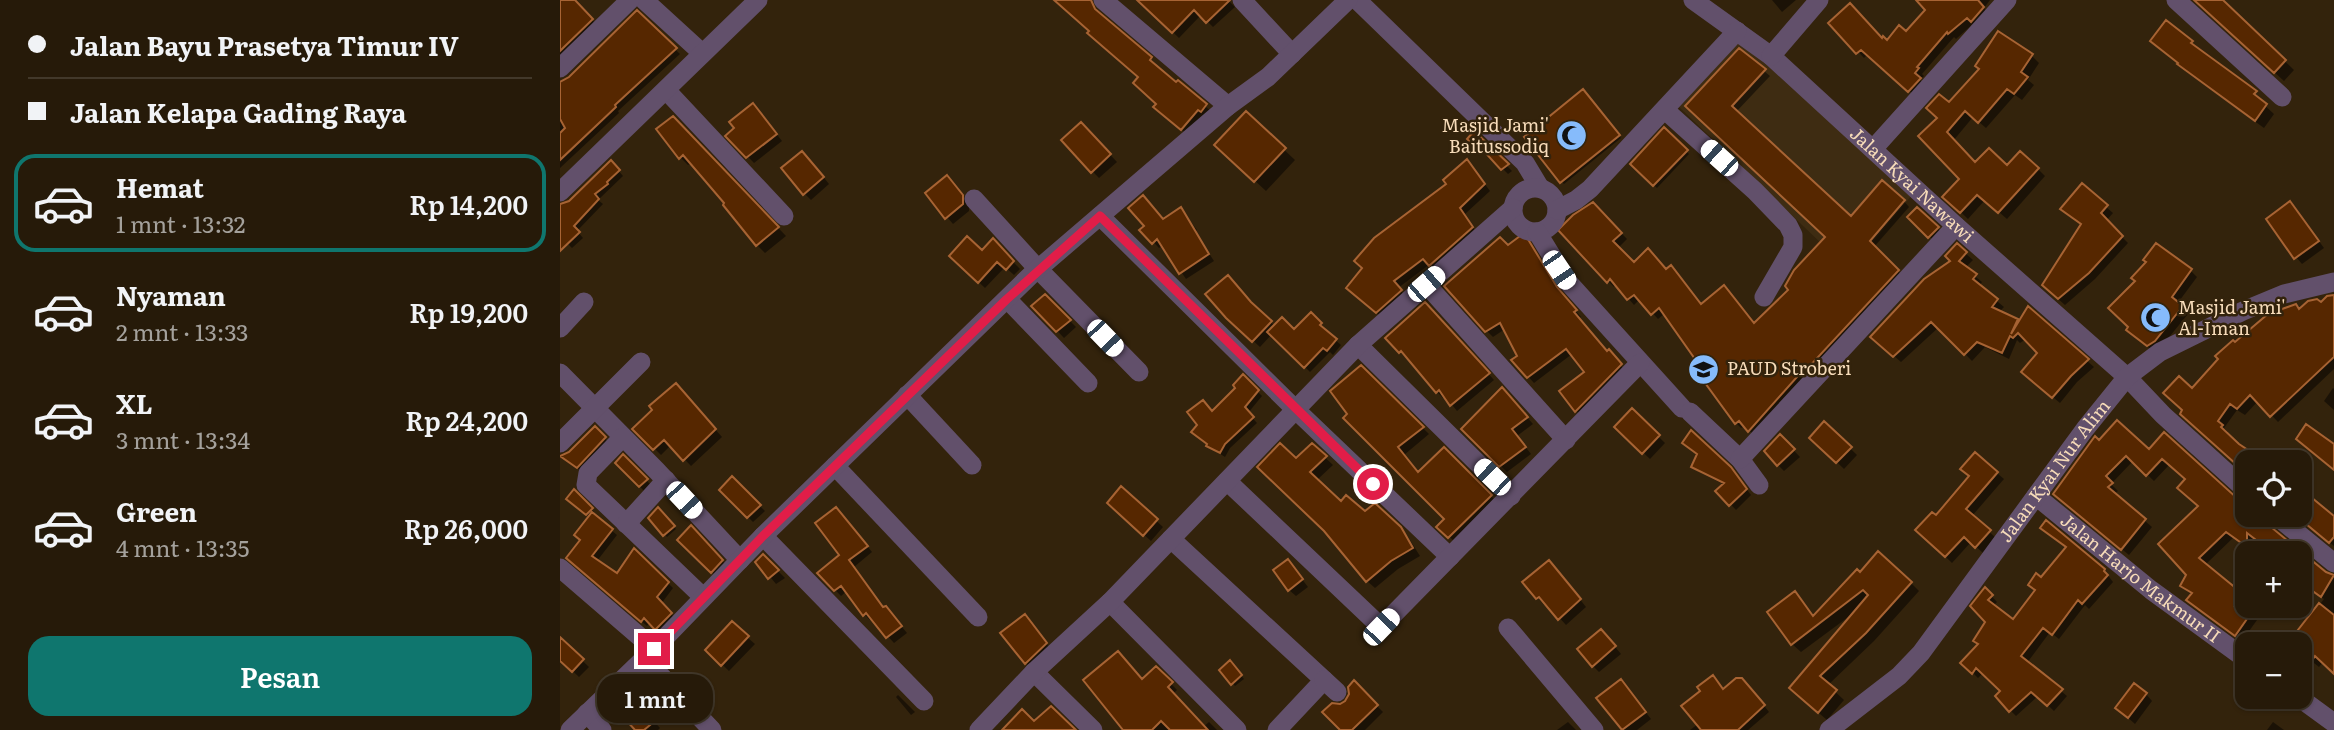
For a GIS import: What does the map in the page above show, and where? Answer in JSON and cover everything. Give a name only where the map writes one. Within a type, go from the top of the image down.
[{"type":"street","points":[[560,68],[630,0]]},
{"type":"street","points":[[644,0],[702,54]]},
{"type":"street","points":[[560,192],[758,0]]},
{"type":"street","points":[[1103,0],[1228,106]]},
{"type":"street","points":[[1242,0],[1292,54]]},
{"type":"street","points":[[569,730],[649,654],[763,536],[1038,269],[1228,106],[1268,78],[1348,0]]},
{"type":"street","points":[[1357,0],[1525,163],[1540,188],[1552,196],[1557,210],[1552,225],[1538,232],[1522,229],[1516,223],[1513,208]]},
{"type":"street","name":"Jalan Kyai Nawawi","points":[[1693,0],[1771,56],[1956,226],[2127,377],[2163,415],[2235,480]]},
{"type":"street","points":[[1771,56],[1819,0]]},
{"type":"street","points":[[1874,148],[2007,0]]},
{"type":"street","points":[[2176,0],[2282,96]]},
{"type":"street","points":[[1557,210],[1590,189],[1737,31]]},
{"type":"street","points":[[666,90],[785,216]]},
{"type":"street","points":[[1665,110],[1755,191],[1788,225],[1793,235],[1793,247],[1764,297]]},
{"type":"street","points":[[979,730],[1034,673],[1110,602],[1358,345],[1513,208],[1520,194],[1526,190],[1540,188]]},
{"type":"street","points":[[974,199],[1139,372]]},
{"type":"street","points":[[1100,216],[1296,410],[1450,557]]},
{"type":"street","points":[[1740,459],[1956,226]]},
{"type":"street","points":[[1538,232],[1567,281],[1640,363],[1740,459],[1759,485]]},
{"type":"street","name":"Jalan Kyai Nur Alim","points":[[1829,730],[1899,677],[1921,653],[2085,429],[2127,377],[2160,352],[2243,311],[2284,294],[2334,282]]},
{"type":"street","points":[[1426,284],[1566,440]]},
{"type":"street","points":[[1007,299],[1088,383]]},
{"type":"street","points":[[560,328],[584,302]]},
{"type":"street","points":[[1358,345],[1511,496]]},
{"type":"street","points":[[560,443],[641,362]]},
{"type":"street","points":[[1227,481],[1381,627],[1640,363]]},
{"type":"street","points":[[560,373],[666,480],[740,560]]},
{"type":"street","points":[[908,395],[972,465]]},
{"type":"street","points":[[622,437],[588,473],[586,485],[703,597]]},
{"type":"street","points":[[835,466],[978,617]]},
{"type":"street","points":[[626,524],[666,480]]},
{"type":"street","name":"Jalan Harjo Makmur II","points":[[2036,496],[2151,590],[2235,651]]},
{"type":"street","points":[[2290,527],[2334,563]]},
{"type":"street","points":[[763,536],[924,701]]},
{"type":"street","points":[[1171,539],[1330,686],[1277,730]]},
{"type":"street","points":[[560,568],[649,654],[712,730]]},
{"type":"street","points":[[1110,602],[1237,730]]},
{"type":"street","points":[[1508,628],[1594,730]]},
{"type":"street","points":[[1034,673],[1093,730]]},
{"type":"street","points":[[2312,707],[2334,723]]},
{"type":"street","points":[[587,713],[602,730]]},
{"type":"shaded area","points":[[1741,38],[1912,195],[1849,270],[1679,107]]},
{"type":"building","points":[[560,0],[575,0],[593,19],[560,51]]},
{"type":"building","points":[[1054,0],[1091,0],[1095,9],[1152,57],[1150,60],[1207,104],[1201,112],[1198,110],[1181,130],[1153,107],[1156,104],[1133,83],[1138,77]]},
{"type":"building","points":[[1137,0],[1230,0],[1206,23],[1194,10],[1172,33]]},
{"type":"building","points":[[1916,0],[1978,0],[1984,7],[1971,22],[1967,18],[1948,34],[1947,32],[1917,67],[1919,68],[1915,73],[1921,78],[1908,92],[1861,50],[1856,54],[1828,23],[1850,3],[1882,38],[1883,36],[1887,40],[1899,25],[1906,31],[1925,10]]},
{"type":"building","points":[[2194,0],[2223,0],[2286,60],[2274,73]]},
{"type":"building","points":[[637,10],[677,48],[560,160],[560,133],[565,128],[560,119],[560,82],[569,77]]},
{"type":"building","points":[[2166,20],[2193,41],[2191,43],[2257,91],[2254,94],[2267,104],[2255,121],[2150,41]]},
{"type":"building","points":[[1998,31],[2033,54],[2021,72],[2028,77],[2014,94],[2007,89],[1978,123],[1965,111],[1947,132],[1975,162],[1989,148],[2007,165],[2020,151],[2039,168],[1998,213],[1977,195],[1960,213],[1942,197],[1959,179],[1918,136],[1937,118],[1926,108],[1939,94],[1949,102],[1979,69],[1975,66]]},
{"type":"building","points":[[1739,48],[1766,69],[1732,106],[1851,216],[1882,180],[1905,200],[1870,241],[1899,270],[1748,432],[1739,421],[1735,424],[1692,365],[1697,362],[1659,308],[1651,315],[1634,295],[1627,300],[1610,279],[1607,283],[1558,230],[1573,215],[1593,202],[1622,233],[1613,241],[1634,262],[1648,248],[1666,269],[1671,265],[1701,304],[1724,285],[1754,323],[1788,290],[1785,286],[1794,270],[1825,237],[1685,106]]},
{"type":"building","name":"Masjid Jami' Baitussodiq","points":[[1583,89],[1620,135],[1560,183],[1524,137]]},
{"type":"building","points":[[753,103],[777,134],[746,158],[725,136],[734,128],[729,122]]},
{"type":"building","points":[[1246,111],[1286,148],[1254,182],[1214,145]]},
{"type":"building","points":[[673,116],[779,227],[756,246],[683,155],[679,159],[656,129]]},
{"type":"building","points":[[1081,122],[1111,154],[1091,173],[1061,140]]},
{"type":"building","points":[[1664,127],[1688,150],[1653,186],[1630,164]]},
{"type":"building","points":[[1474,131],[1509,164],[1501,170],[1483,150],[1480,152],[1467,139]]},
{"type":"building","points":[[802,151],[824,177],[803,195],[781,168]]},
{"type":"building","points":[[1467,159],[1485,184],[1460,208],[1473,227],[1429,266],[1423,259],[1394,281],[1402,290],[1376,313],[1346,288],[1362,268],[1354,261],[1374,238],[1446,184],[1443,180]]},
{"type":"building","points":[[611,160],[620,170],[595,194],[599,199],[574,226],[580,232],[560,251],[560,204],[569,201]]},
{"type":"building","points":[[947,175],[963,195],[963,204],[945,219],[925,193]]},
{"type":"building","points":[[2082,183],[2108,205],[2101,213],[2123,236],[2089,273],[2058,299],[2042,285],[2081,224],[2060,209]]},
{"type":"building","points":[[1143,195],[1163,219],[1181,207],[1209,254],[1179,274],[1157,239],[1152,244],[1139,230],[1144,226],[1128,208]]},
{"type":"building","points":[[2290,201],[2319,241],[2294,259],[2266,219]]},
{"type":"building","points":[[1917,207],[1939,227],[1928,238],[1907,217]]},
{"type":"building","points":[[967,236],[982,250],[993,238],[1014,261],[1006,270],[997,262],[978,283],[949,256]]},
{"type":"building","points":[[1520,236],[1526,236],[1557,287],[1577,310],[1574,312],[1607,351],[1609,349],[1622,364],[1575,412],[1559,391],[1584,372],[1566,349],[1527,378],[1511,360],[1517,356],[1500,323],[1485,332],[1444,286],[1500,237],[1508,245]]},
{"type":"building","points":[[1957,243],[1967,252],[1959,261],[1977,274],[1973,279],[1998,299],[1992,307],[2018,319],[2011,334],[2028,306],[2089,359],[2052,398],[2021,372],[2037,353],[2018,333],[2013,338],[2010,336],[2002,353],[1977,342],[1964,355],[1931,322],[1893,357],[1870,337],[1924,279],[1950,261],[1945,256]]},
{"type":"building","points":[[2156,243],[2192,269],[2172,297],[2183,306],[2155,341],[2147,346],[2126,330],[2128,327],[2108,308],[2135,281],[2131,278],[2146,262],[2143,260]]},
{"type":"building","points":[[1228,275],[1272,321],[1252,342],[1205,294]]},
{"type":"building","points":[[1045,294],[1071,320],[1056,332],[1031,306]]},
{"type":"building","points":[[2334,295],[2334,357],[2270,417],[2250,395],[2237,409],[2230,404],[2218,421],[2223,425],[2221,427],[2248,450],[2235,450],[2235,463],[2180,414],[2182,410],[2163,393],[2179,376],[2192,388],[2218,359],[2215,356],[2268,314],[2296,304],[2299,309],[2308,301],[2317,299],[2321,302],[2327,296]]},
{"type":"building","points":[[1425,302],[1490,373],[1450,406],[1439,390],[1436,393],[1401,351],[1399,353],[1385,338]]},
{"type":"building","points":[[1311,312],[1322,323],[1320,325],[1337,339],[1327,351],[1323,348],[1304,368],[1267,332],[1282,317],[1294,329]]},
{"type":"building","points":[[1361,365],[1424,427],[1398,447],[1418,472],[1444,447],[1492,495],[1448,538],[1436,527],[1444,519],[1343,418],[1347,414],[1330,391]]},
{"type":"building","points":[[1243,374],[1259,390],[1245,407],[1254,417],[1225,444],[1220,453],[1206,446],[1207,444],[1191,432],[1197,425],[1187,412],[1203,400],[1212,411],[1235,388],[1233,385]]},
{"type":"building","points":[[676,383],[716,429],[683,461],[664,440],[653,450],[632,429],[652,410],[649,406]]},
{"type":"building","points":[[1502,387],[1528,417],[1512,429],[1526,447],[1499,467],[1461,429]]},
{"type":"building","points":[[1632,408],[1660,435],[1642,454],[1614,427]]},
{"type":"building","points":[[2117,420],[2149,449],[2164,432],[2235,496],[2235,527],[2271,527],[2288,541],[2257,541],[2247,533],[2247,541],[2239,541],[2226,532],[2199,558],[2235,587],[2235,618],[2248,618],[2235,632],[2235,636],[2186,600],[2192,593],[2180,586],[2186,575],[2158,544],[2198,506],[2177,488],[2185,479],[2162,459],[2146,476],[2126,456],[2106,476],[2113,483],[2108,487],[2146,519],[2121,550],[2053,494],[2095,436],[2099,440]]},
{"type":"building","points":[[1824,421],[1852,447],[1836,463],[1809,438]]},
{"type":"building","points":[[2306,424],[2334,444],[2334,470],[2312,450],[2296,439]]},
{"type":"building","points":[[595,426],[606,437],[577,468],[560,456],[569,452]]},
{"type":"building","points":[[1691,430],[1731,467],[1747,489],[1729,506],[1715,491],[1724,483],[1691,467],[1697,454],[1682,443]]},
{"type":"building","points":[[1780,434],[1795,449],[1777,466],[1764,451]]},
{"type":"building","points":[[1280,443],[1296,458],[1312,443],[1327,456],[1310,472],[1341,501],[1346,495],[1365,511],[1375,503],[1401,527],[1413,548],[1391,561],[1366,582],[1324,531],[1257,467]]},
{"type":"building","points":[[1975,452],[1998,472],[1966,509],[1991,530],[1975,548],[1964,537],[1945,557],[1915,530],[1932,512],[1936,515],[1969,476],[1960,469]]},
{"type":"building","points":[[623,454],[648,479],[639,487],[615,463]]},
{"type":"building","points":[[732,476],[761,505],[747,518],[719,490]]},
{"type":"building","points":[[1121,486],[1158,519],[1143,536],[1107,503]]},
{"type":"building","points":[[574,489],[593,508],[586,515],[566,499]]},
{"type":"building","points":[[2312,498],[2334,516],[2334,537],[2329,543],[2310,527],[2312,527]]},
{"type":"building","points":[[658,507],[675,526],[663,536],[648,518]]},
{"type":"building","points":[[836,507],[868,546],[849,560],[883,607],[886,606],[902,626],[886,638],[866,613],[863,616],[841,586],[834,591],[817,573],[839,555],[815,523]]},
{"type":"building","points":[[592,512],[613,529],[592,556],[617,573],[634,548],[669,582],[657,597],[672,613],[655,630],[644,618],[641,622],[566,558],[580,540],[574,535]]},
{"type":"building","points":[[2046,520],[2105,569],[2108,575],[2082,604],[2078,600],[2052,635],[2043,628],[2021,656],[2063,689],[2047,706],[2031,692],[2009,712],[1995,696],[2000,691],[1976,668],[1972,674],[1960,663],[1978,644],[1973,641],[1985,622],[1970,606],[1985,587],[1993,595],[1988,600],[2013,619],[2035,590],[2028,585],[2036,573],[2041,577],[2066,547],[2040,528]]},
{"type":"building","points":[[691,525],[723,560],[711,573],[677,540]]},
{"type":"building","points":[[1878,551],[1912,582],[1866,633],[1820,676],[1837,690],[1818,713],[1789,688],[1868,595],[1863,590],[1791,645],[1767,612],[1795,591],[1813,616],[1857,569],[1860,572]]},
{"type":"building","points":[[763,554],[779,570],[768,579],[755,562]]},
{"type":"building","points":[[1288,559],[1303,579],[1288,591],[1273,570]]},
{"type":"building","points":[[1549,560],[1581,599],[1558,620],[1522,582]]},
{"type":"building","points":[[2312,561],[2334,575],[2321,597],[2312,591]]},
{"type":"building","points":[[2319,603],[2334,615],[2334,674],[2315,656],[2312,660],[2312,632],[2296,632],[2307,618],[2312,618],[2312,612]]},
{"type":"building","points":[[1025,614],[1047,643],[1025,664],[1000,633]]},
{"type":"building","points":[[732,621],[749,636],[721,666],[705,650]]},
{"type":"building","points":[[1601,629],[1616,646],[1592,667],[1577,649]]},
{"type":"building","points":[[560,637],[584,659],[572,672],[560,661]]},
{"type":"building","points":[[1118,651],[1142,679],[1156,666],[1173,682],[1168,687],[1208,730],[1170,730],[1161,721],[1152,730],[1123,730],[1083,680]]},
{"type":"building","points":[[1230,660],[1242,675],[1231,685],[1219,670]]},
{"type":"building","points":[[1713,675],[1723,689],[1736,678],[1742,678],[1765,705],[1738,730],[1701,730],[1681,706],[1700,691],[1697,687]]},
{"type":"building","points":[[1621,679],[1646,712],[1622,730],[1596,698]]},
{"type":"building","points":[[1354,680],[1378,705],[1352,730],[1340,730],[1322,712],[1332,703],[1340,704],[1345,701],[1349,694],[1348,687]]},
{"type":"building","points":[[2134,683],[2147,693],[2128,718],[2115,708]]},
{"type":"building","points":[[630,694],[655,721],[644,730],[635,730],[615,708]]},
{"type":"building","points":[[1051,706],[1076,730],[1002,730],[1022,709],[1034,721]]},
{"type":"place","name":"Masjid Jami' Baitussodiq","points":[[1572,136]]},
{"type":"place","name":"Masjid Jami' Al-Iman","points":[[2155,318]]},
{"type":"place","name":"PAUD Stroberi","points":[[1704,369]]},
{"type":"route","points":[[654,649],[763,536],[1031,275],[1100,216],[1373,484]]}]
